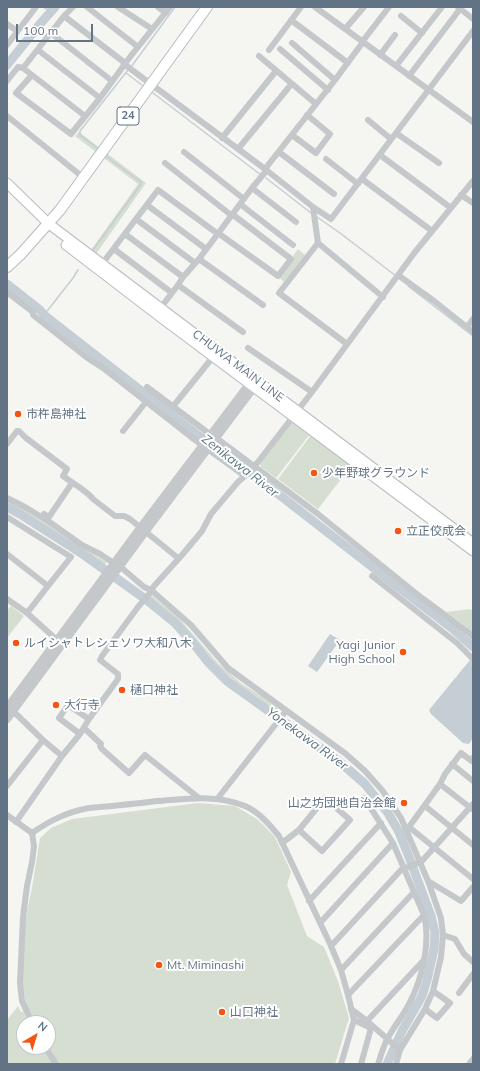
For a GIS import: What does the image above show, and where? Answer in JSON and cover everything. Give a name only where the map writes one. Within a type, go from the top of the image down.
[{"type":"highway","name":"24","points":[[7,267],[47,226],[84,178],[207,7]]},
{"type":"main road","name":"CHUWA MAIN LINE","points":[[7,183],[47,226],[102,264],[213,356],[254,382]]},
{"type":"main road","name":"CHUWA MAIN LINE","points":[[7,192],[47,226],[158,311],[473,543]]},
{"type":"main road","name":"CHUWA MAIN LINE","points":[[296,413],[473,551]]},
{"type":"street","points":[[7,45],[36,7]]},
{"type":"street","points":[[23,68],[64,16],[73,7]]},
{"type":"street","points":[[87,7],[138,47]]},
{"type":"street","points":[[118,7],[152,29]]},
{"type":"street","points":[[158,7],[166,13]]},
{"type":"street","points":[[32,75],[16,93],[71,134],[170,7]]},
{"type":"street","points":[[269,50],[301,7]]},
{"type":"street","points":[[315,7],[473,122]]},
{"type":"street","points":[[346,29],[364,7]]},
{"type":"street","points":[[158,311],[307,115],[328,90],[389,7]]},
{"type":"street","points":[[396,66],[440,9],[432,7]]},
{"type":"street","points":[[409,76],[459,8],[473,19]]},
{"type":"street","points":[[64,16],[151,84],[266,170],[314,213],[331,219],[473,31]]},
{"type":"street","points":[[401,16],[422,33]]},
{"type":"street","points":[[291,20],[348,63]]},
{"type":"street","points":[[7,24],[17,31]]},
{"type":"street","points":[[51,33],[112,81]]},
{"type":"street","points":[[380,55],[395,35]]},
{"type":"street","points":[[292,43],[335,80]]},
{"type":"street","points":[[280,49],[328,90]]},
{"type":"street","points":[[38,50],[100,98]]},
{"type":"street","points":[[259,56],[316,104]]},
{"type":"street","points":[[7,81],[18,67],[23,68],[85,116]]},
{"type":"street","points":[[222,138],[276,71]]},
{"type":"street","points":[[238,150],[289,87]]},
{"type":"street","points":[[292,135],[316,153],[330,134],[307,115]]},
{"type":"street","points":[[7,116],[84,178]]},
{"type":"street","points":[[368,120],[391,139]]},
{"type":"street","points":[[396,133],[440,163]]},
{"type":"street","points":[[184,152],[293,244]]},
{"type":"street","points":[[279,152],[334,194]]},
{"type":"street","points":[[380,155],[451,208]]},
{"type":"street","points":[[326,160],[432,231]]},
{"type":"street","points":[[102,264],[158,190],[278,276],[291,259],[165,163]]},
{"type":"street","points":[[16,822],[62,756],[80,734],[118,676],[118,674],[100,660],[154,586],[202,531],[210,514],[238,482],[246,476],[296,413],[397,276],[473,181]]},
{"type":"street","points":[[252,188],[296,222]]},
{"type":"street","points":[[461,195],[473,203]]},
{"type":"street","points":[[147,205],[206,248]]},
{"type":"street","points":[[314,213],[318,243],[383,296]]},
{"type":"street","points":[[136,219],[263,305]]},
{"type":"street","points":[[125,234],[183,277]]},
{"type":"street","points":[[318,243],[280,293],[347,344]]},
{"type":"street","points":[[114,249],[172,292]]},
{"type":"street","points":[[397,276],[434,301],[473,332]]},
{"type":"street","points":[[178,285],[242,332]]},
{"type":"street","points":[[7,292],[33,312],[33,315],[146,402],[246,476]]},
{"type":"street","points":[[467,327],[473,319]]},
{"type":"street","points":[[248,348],[312,392]]},
{"type":"street","points":[[176,404],[213,356]]},
{"type":"street","points":[[9,707],[254,382]]},
{"type":"street","points":[[147,387],[212,437],[254,466],[318,514],[388,573],[473,637]]},
{"type":"street","points":[[123,431],[146,402]]},
{"type":"street","points":[[8,440],[17,431],[19,431],[67,469],[63,476],[90,496],[92,500],[115,516],[124,516],[130,519],[178,558]]},
{"type":"street","points":[[8,499],[14,498],[49,517],[72,483]]},
{"type":"street","points":[[8,499],[25,507],[82,545],[100,554],[116,566],[123,569],[191,625],[228,668],[286,712],[346,754],[365,772],[385,795],[401,818],[408,829],[419,863],[428,881],[441,918],[443,935],[433,991],[399,1050],[396,1064]]},
{"type":"street","points":[[7,517],[71,557],[26,613]]},
{"type":"street","points":[[7,554],[48,586]]},
{"type":"street","points":[[381,582],[388,573]]},
{"type":"street","points":[[372,576],[457,643],[473,659]]},
{"type":"street","points":[[7,719],[9,707],[57,640],[106,580]]},
{"type":"street","points":[[7,599],[26,613],[57,640]]},
{"type":"street","points":[[80,734],[59,718],[68,705],[89,719]]},
{"type":"street","points":[[9,707],[62,756]]},
{"type":"street","points":[[218,798],[286,712]]},
{"type":"street","points":[[84,728],[102,744],[100,746],[102,749],[129,773],[145,755],[199,798]]},
{"type":"street","points":[[7,786],[44,740]]},
{"type":"street","points":[[408,829],[461,753],[473,760]]},
{"type":"street","points":[[452,764],[473,781]]},
{"type":"street","points":[[331,946],[401,870],[419,863],[472,808],[440,784]]},
{"type":"street","points":[[32,833],[57,817],[78,810],[199,798],[218,798],[246,806],[257,813],[268,822],[279,836],[341,970],[354,1020],[341,1064]]},
{"type":"street","points":[[282,843],[299,830],[325,798],[350,820],[322,851],[299,830]]},
{"type":"street","points":[[364,798],[381,823],[406,868],[424,915],[427,935],[424,960],[419,981],[409,1005],[388,1040],[378,1064]]},
{"type":"street","points":[[424,806],[473,844]]},
{"type":"street","points":[[7,815],[32,833],[34,846],[23,917],[20,983],[22,1002],[28,1015]]},
{"type":"street","points":[[309,901],[381,823]]},
{"type":"street","points":[[408,829],[473,879]]},
{"type":"street","points":[[320,924],[393,843]]},
{"type":"street","points":[[428,881],[460,901],[473,887]]},
{"type":"street","points":[[341,970],[414,892]]},
{"type":"street","points":[[348,995],[424,915]]},
{"type":"street","points":[[443,935],[454,939],[464,954],[473,962]]},
{"type":"street","points":[[361,1064],[370,1025],[424,960]]},
{"type":"street","points":[[459,993],[473,974]]},
{"type":"street","points":[[424,1009],[437,1018],[450,1003],[433,991]]},
{"type":"street","points":[[351,1009],[399,1050]]},
{"type":"street","points":[[354,1020],[370,1025]]},
{"type":"street","points":[[50,1055],[56,1064]]},
{"type":"street","points":[[469,1064],[473,1060]]},
{"type":"shaded area","points":[[79,132],[146,183],[96,254],[91,250],[138,184],[75,136]]},
{"type":"shaded area","points":[[298,249],[305,255],[284,282],[280,278]]},
{"type":"shaded area","points":[[292,422],[310,434],[276,478],[261,467],[260,463]]},
{"type":"shaded area","name":"少年野球グラウンド","points":[[311,435],[351,466],[318,509],[278,479]]},
{"type":"shaded area","points":[[7,501],[21,506],[81,547],[107,562],[104,566],[57,533],[7,503]]},
{"type":"shaded area","points":[[151,595],[178,617],[218,663],[242,684],[271,702],[279,710],[279,713],[219,668],[177,620],[149,598]]},
{"type":"shaded area","points":[[11,606],[24,616],[7,638],[7,611]]},
{"type":"shaded area","points":[[470,609],[473,611],[473,633],[446,612]]},
{"type":"shaded area","points":[[330,634],[340,640],[317,672],[308,666]]},
{"type":"shaded area","points":[[470,660],[473,663],[473,738],[469,744],[463,743],[431,714],[429,710]]},
{"type":"shaded area","points":[[198,803],[235,806],[257,819],[275,837],[291,872],[287,885],[307,936],[324,947],[338,981],[349,1018],[335,1064],[57,1064],[52,1055],[56,1055],[56,1015],[32,1015],[26,1005],[22,981],[24,924],[32,888],[40,838],[51,828],[72,819]]},
{"type":"shaded area","points":[[18,1006],[25,1015],[16,1015],[16,1055],[47,1055],[53,1064],[7,1064],[7,1020]]},
{"type":"waterway","points":[[43,7],[51,11]]},
{"type":"waterway","name":"Yonekawa River","points":[[7,65],[55,7]]},
{"type":"waterway","points":[[131,67],[175,7]]},
{"type":"waterway","points":[[97,148],[80,135],[80,131],[128,70]]},
{"type":"waterway","points":[[126,73],[142,85]]},
{"type":"waterway","points":[[153,93],[261,175]]},
{"type":"waterway","points":[[93,250],[141,184],[141,182],[107,157]]},
{"type":"waterway","points":[[266,178],[311,213]]},
{"type":"waterway","points":[[317,217],[396,276]]},
{"type":"waterway","points":[[44,315],[78,270]]},
{"type":"waterway","name":"Zenikawa River","points":[[7,284],[40,310],[44,315],[199,436],[246,469],[453,629],[473,647]]},
{"type":"waterway","points":[[408,286],[473,336]]},
{"type":"waterway","name":"Yonekawa River","points":[[7,507],[84,555],[148,601],[175,623],[208,662],[227,681],[341,763],[365,784],[388,813],[399,832],[409,857],[431,916],[435,933],[434,949],[422,996],[402,1031],[387,1064]]},
{"type":"place","name":"市杵島神社","points":[[18,414]]},
{"type":"place","name":"少年野球グラウンド","points":[[314,473]]},
{"type":"place","name":"立正佼成会","points":[[398,531]]},
{"type":"place","name":"ルイシャトレシェソワ大和八木","points":[[16,643]]},
{"type":"place","name":"Yagi Junior High School","points":[[403,652]]},
{"type":"place","name":"樋口神社","points":[[122,690]]},
{"type":"place","name":"大行寺","points":[[56,705]]},
{"type":"place","name":"山之坊団地自治会館","points":[[404,803]]},
{"type":"place","name":"Mt. Miminashi","points":[[159,965]]},
{"type":"place","name":"山口神社","points":[[222,1012]]}]
